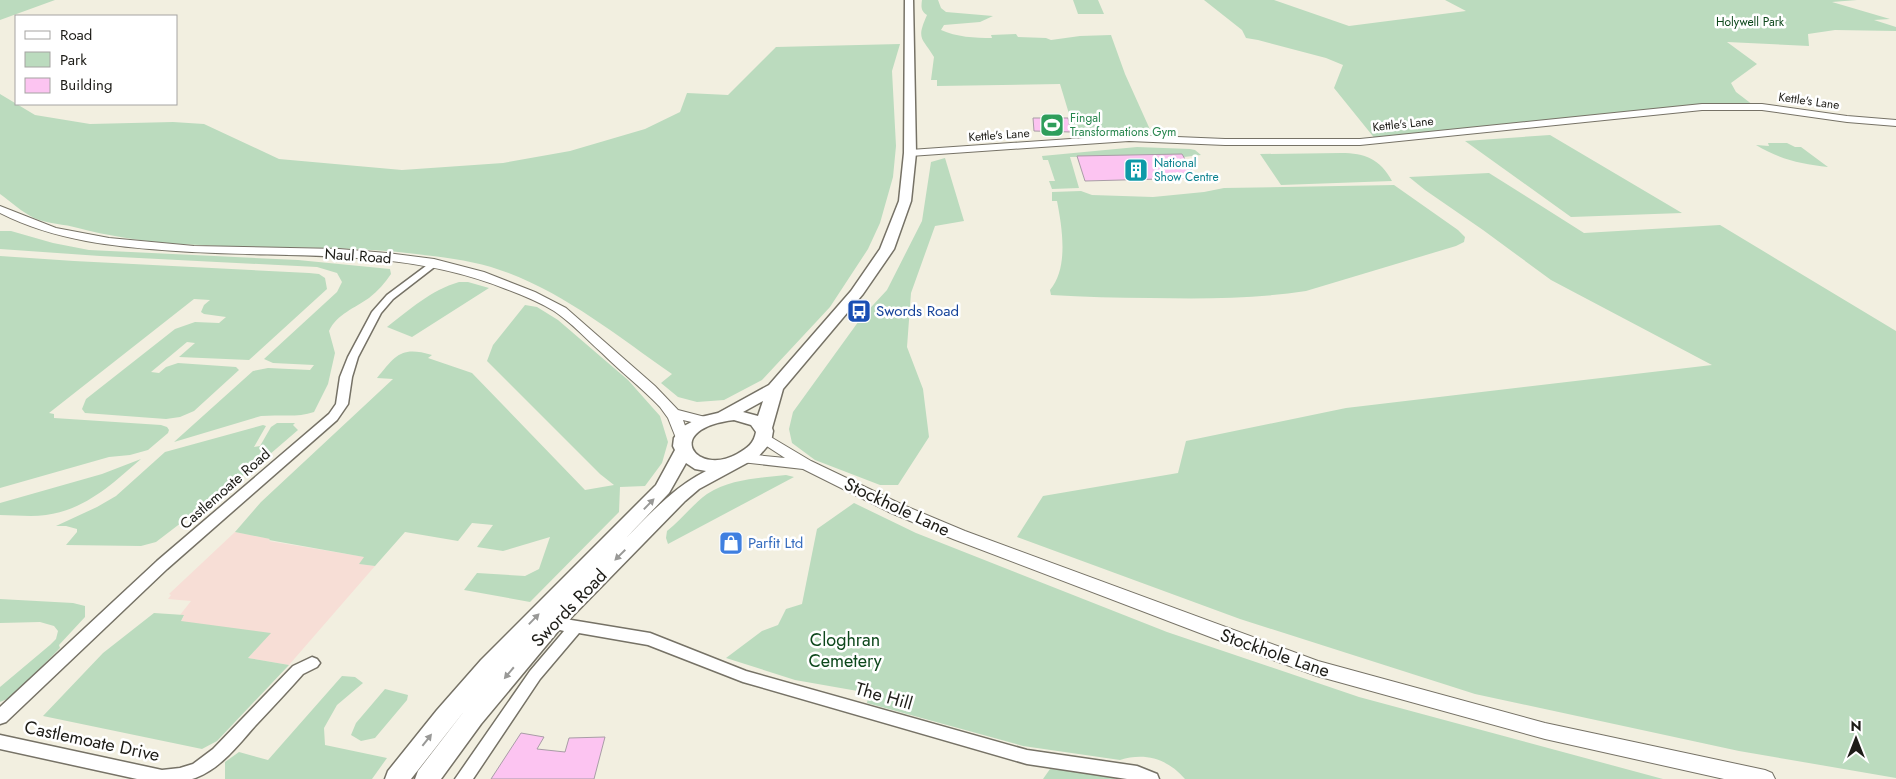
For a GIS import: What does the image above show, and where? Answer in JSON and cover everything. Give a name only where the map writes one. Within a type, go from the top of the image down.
[{"type":"main road","points":[[775,388],[764,434],[756,452],[741,461],[714,466],[700,463],[687,456],[683,445],[694,426],[704,421],[724,416],[775,388],[856,294],[887,248],[905,201],[910,153],[909,0]]},
{"type":"main road","points":[[724,416],[747,418],[756,422],[764,434]]},
{"type":"main road","name":"Swords Road","points":[[397,779],[445,717],[489,666],[663,490],[683,445]]},
{"type":"main road","name":"Swords Road","points":[[427,779],[473,717],[564,625],[678,497],[693,485],[741,461]]},
{"type":"street","name":"Kettle's Lane","points":[[910,153],[1128,138],[1226,142],[1360,142],[1514,125],[1727,106],[1762,107],[1847,119],[1896,123]]},
{"type":"street","name":"Naul Road","points":[[0,209],[12,216],[57,232],[130,244],[189,250],[353,254],[434,263],[495,279],[542,300],[565,313],[630,371],[672,413],[683,445]]},
{"type":"street","name":"Castlemoate Road","points":[[0,717],[162,565],[333,417],[342,404],[346,377],[353,357],[377,312],[390,297],[434,263]]},
{"type":"street","points":[[672,413],[704,421]]},
{"type":"street","name":"Stockhole Lane","points":[[764,434],[806,464],[897,509],[959,535],[1316,668],[1545,731],[1714,774],[1765,779]]},
{"type":"street","name":"Stockhole Lane","points":[[741,461],[806,464]]},
{"type":"street","name":"Swords Road","points":[[463,779],[535,676],[564,625]]},
{"type":"street","name":"The Hill","points":[[564,625],[650,639],[743,676],[1027,757],[1137,773],[1151,779]]},
{"type":"street","name":"Castlemoate Drive","points":[[0,742],[162,776],[180,775],[198,770],[219,754],[298,670],[312,663]]},
{"type":"shaded area","points":[[235,532],[271,539],[269,541],[365,557],[360,564],[375,566],[289,665],[248,658],[270,633],[180,623],[184,616],[180,615],[191,601],[168,599],[171,595],[169,594]]},
{"type":"green space","points":[[0,0],[55,0],[0,20]]},
{"type":"green space","points":[[922,0],[938,0],[941,8],[946,12],[993,16],[980,22],[944,25],[941,30],[959,36],[992,38],[991,35],[1016,34],[1018,37],[1046,38],[1051,40],[1080,36],[1111,35],[1125,74],[1152,134],[1076,137],[1060,84],[937,86],[937,80],[931,80],[934,57],[921,34],[927,15],[922,9]]},
{"type":"green space","points":[[1073,0],[1098,0],[1104,14],[1078,14]]},
{"type":"green space","name":"Holywell Park","points":[[1204,0],[1274,0],[1349,26],[1466,11],[1445,0],[1857,0],[1832,2],[1890,19],[1874,20],[1896,27],[1896,31],[1835,30],[1808,34],[1809,46],[1727,42],[1757,64],[1731,83],[1736,92],[1753,105],[1376,140],[1334,88],[1343,65],[1326,58],[1246,38],[1242,30]]},
{"type":"green space","points":[[900,44],[892,71],[896,146],[893,177],[880,223],[868,249],[830,307],[762,380],[724,400],[697,402],[678,397],[661,383],[672,374],[607,328],[540,287],[491,267],[473,262],[374,250],[204,245],[120,237],[39,220],[25,213],[0,194],[0,94],[15,103],[15,105],[35,115],[90,124],[173,122],[204,124],[279,159],[402,170],[503,163],[570,151],[645,129],[680,112],[687,93],[728,95],[776,47]]},
{"type":"green space","points":[[1550,135],[1682,213],[1571,217],[1465,141]]},
{"type":"green space","points":[[1768,143],[1787,143],[1795,147],[1801,147],[1828,167],[1790,160],[1756,145],[1769,146]]},
{"type":"green space","points":[[1137,147],[1190,149],[1195,150],[1201,155],[1184,157],[1182,155],[1070,157],[1079,188],[1052,189],[1049,181],[1055,181],[1048,160],[1043,160],[1042,156]]},
{"type":"green space","points":[[1341,153],[1365,156],[1377,162],[1392,181],[1281,185],[1260,154]]},
{"type":"green space","points":[[945,158],[964,221],[935,226],[911,293],[907,347],[923,389],[929,437],[898,485],[880,485],[815,460],[792,443],[789,429],[793,412],[861,318],[887,290],[922,221],[931,162]]},
{"type":"green space","points":[[1489,173],[1584,233],[1720,225],[1896,331],[1896,778],[1739,751],[1475,694],[1240,619],[1017,537],[1043,496],[1178,473],[1186,441],[1346,408],[1712,365],[1551,280],[1409,177]]},
{"type":"green space","points":[[1394,185],[1458,230],[1465,237],[1464,242],[1306,291],[1287,294],[1228,298],[1113,298],[1051,295],[1050,290],[1060,270],[1063,247],[1057,201],[1052,201],[1052,192],[1081,191],[1092,195],[1153,197],[1224,188]]},
{"type":"green space","points":[[0,231],[11,231],[53,243],[89,250],[298,260],[390,269],[391,274],[375,293],[341,316],[332,325],[329,331],[335,353],[328,384],[314,412],[295,415],[261,416],[174,442],[253,371],[268,368],[310,370],[314,365],[273,363],[264,359],[337,292],[342,282],[337,273],[317,267],[0,249]]},
{"type":"green space","points":[[0,256],[319,274],[325,278],[327,289],[249,360],[179,357],[195,343],[187,342],[151,372],[159,373],[166,367],[178,363],[236,367],[239,370],[194,411],[180,417],[166,419],[85,413],[82,409],[86,399],[175,329],[195,322],[219,323],[226,317],[204,314],[201,312],[204,305],[210,300],[194,299],[49,413],[54,414],[54,418],[161,425],[167,427],[168,433],[148,450],[130,455],[109,457],[0,488]]},
{"type":"green space","points":[[459,282],[468,282],[489,288],[412,337],[387,327],[430,295]]},
{"type":"green space","points":[[525,305],[537,307],[558,320],[628,380],[660,416],[668,442],[662,463],[645,486],[620,487],[619,512],[530,602],[464,590],[477,573],[525,576],[539,569],[550,537],[503,551],[477,547],[493,525],[472,523],[458,541],[405,532],[375,566],[359,564],[364,557],[235,532],[261,502],[393,379],[377,378],[389,363],[400,354],[406,352],[422,352],[432,355],[428,358],[472,373],[585,490],[614,485],[600,474],[487,361],[493,345]]},
{"type":"green space","points":[[277,423],[295,423],[293,425],[298,430],[262,461],[156,542],[141,546],[66,545],[77,532],[77,529],[56,526],[116,496],[165,452],[263,425],[266,426],[254,447],[260,446],[271,427]]},
{"type":"green space","points":[[141,459],[86,502],[73,508],[40,516],[0,515],[0,503],[102,474]]},
{"type":"green space","points":[[786,475],[794,477],[668,544],[666,538],[667,531],[707,494],[735,482]]},
{"type":"green space","name":"Cloghran Cemetery","points":[[854,503],[916,533],[1167,632],[1359,697],[1663,779],[1185,779],[1171,766],[1156,759],[1138,757],[1120,760],[1023,746],[867,703],[869,693],[795,680],[726,658],[762,631],[778,625],[786,609],[802,604],[817,529]]},
{"type":"green space","points":[[0,599],[73,603],[85,606],[85,617],[59,645],[60,648],[12,697],[0,702],[0,687],[50,645],[56,639],[58,631],[54,626],[40,622],[0,623]]},
{"type":"green space","points":[[154,613],[184,615],[181,621],[271,633],[248,658],[289,665],[217,741],[202,749],[43,716],[103,653]]},
{"type":"green space","points":[[342,676],[355,677],[363,683],[337,705],[324,728],[325,745],[387,758],[372,779],[225,779],[225,762],[239,752],[268,760]]},
{"type":"green space","points":[[385,689],[408,695],[407,700],[375,738],[361,741],[351,735],[356,723]]},
{"type":"green space","points":[[1050,769],[1113,773],[1130,779],[1043,779]]},
{"type":"building","name":"Fingal Transformations Gym","points":[[1033,118],[1068,118],[1071,132],[1034,131]]},
{"type":"building","name":"National Show Centre","points":[[1182,154],[1196,178],[1085,181],[1077,156]]},
{"type":"building","points":[[521,733],[544,737],[537,749],[565,752],[569,738],[605,737],[594,779],[491,779]]},
{"type":"place","name":"Fingal Transformations Gym","points":[[1052,125]]},
{"type":"place","name":"National Show Centre","points":[[1136,170]]},
{"type":"place","name":"Swords Road","points":[[859,311]]},
{"type":"place","name":"Parfit Ltd","points":[[731,543]]}]
